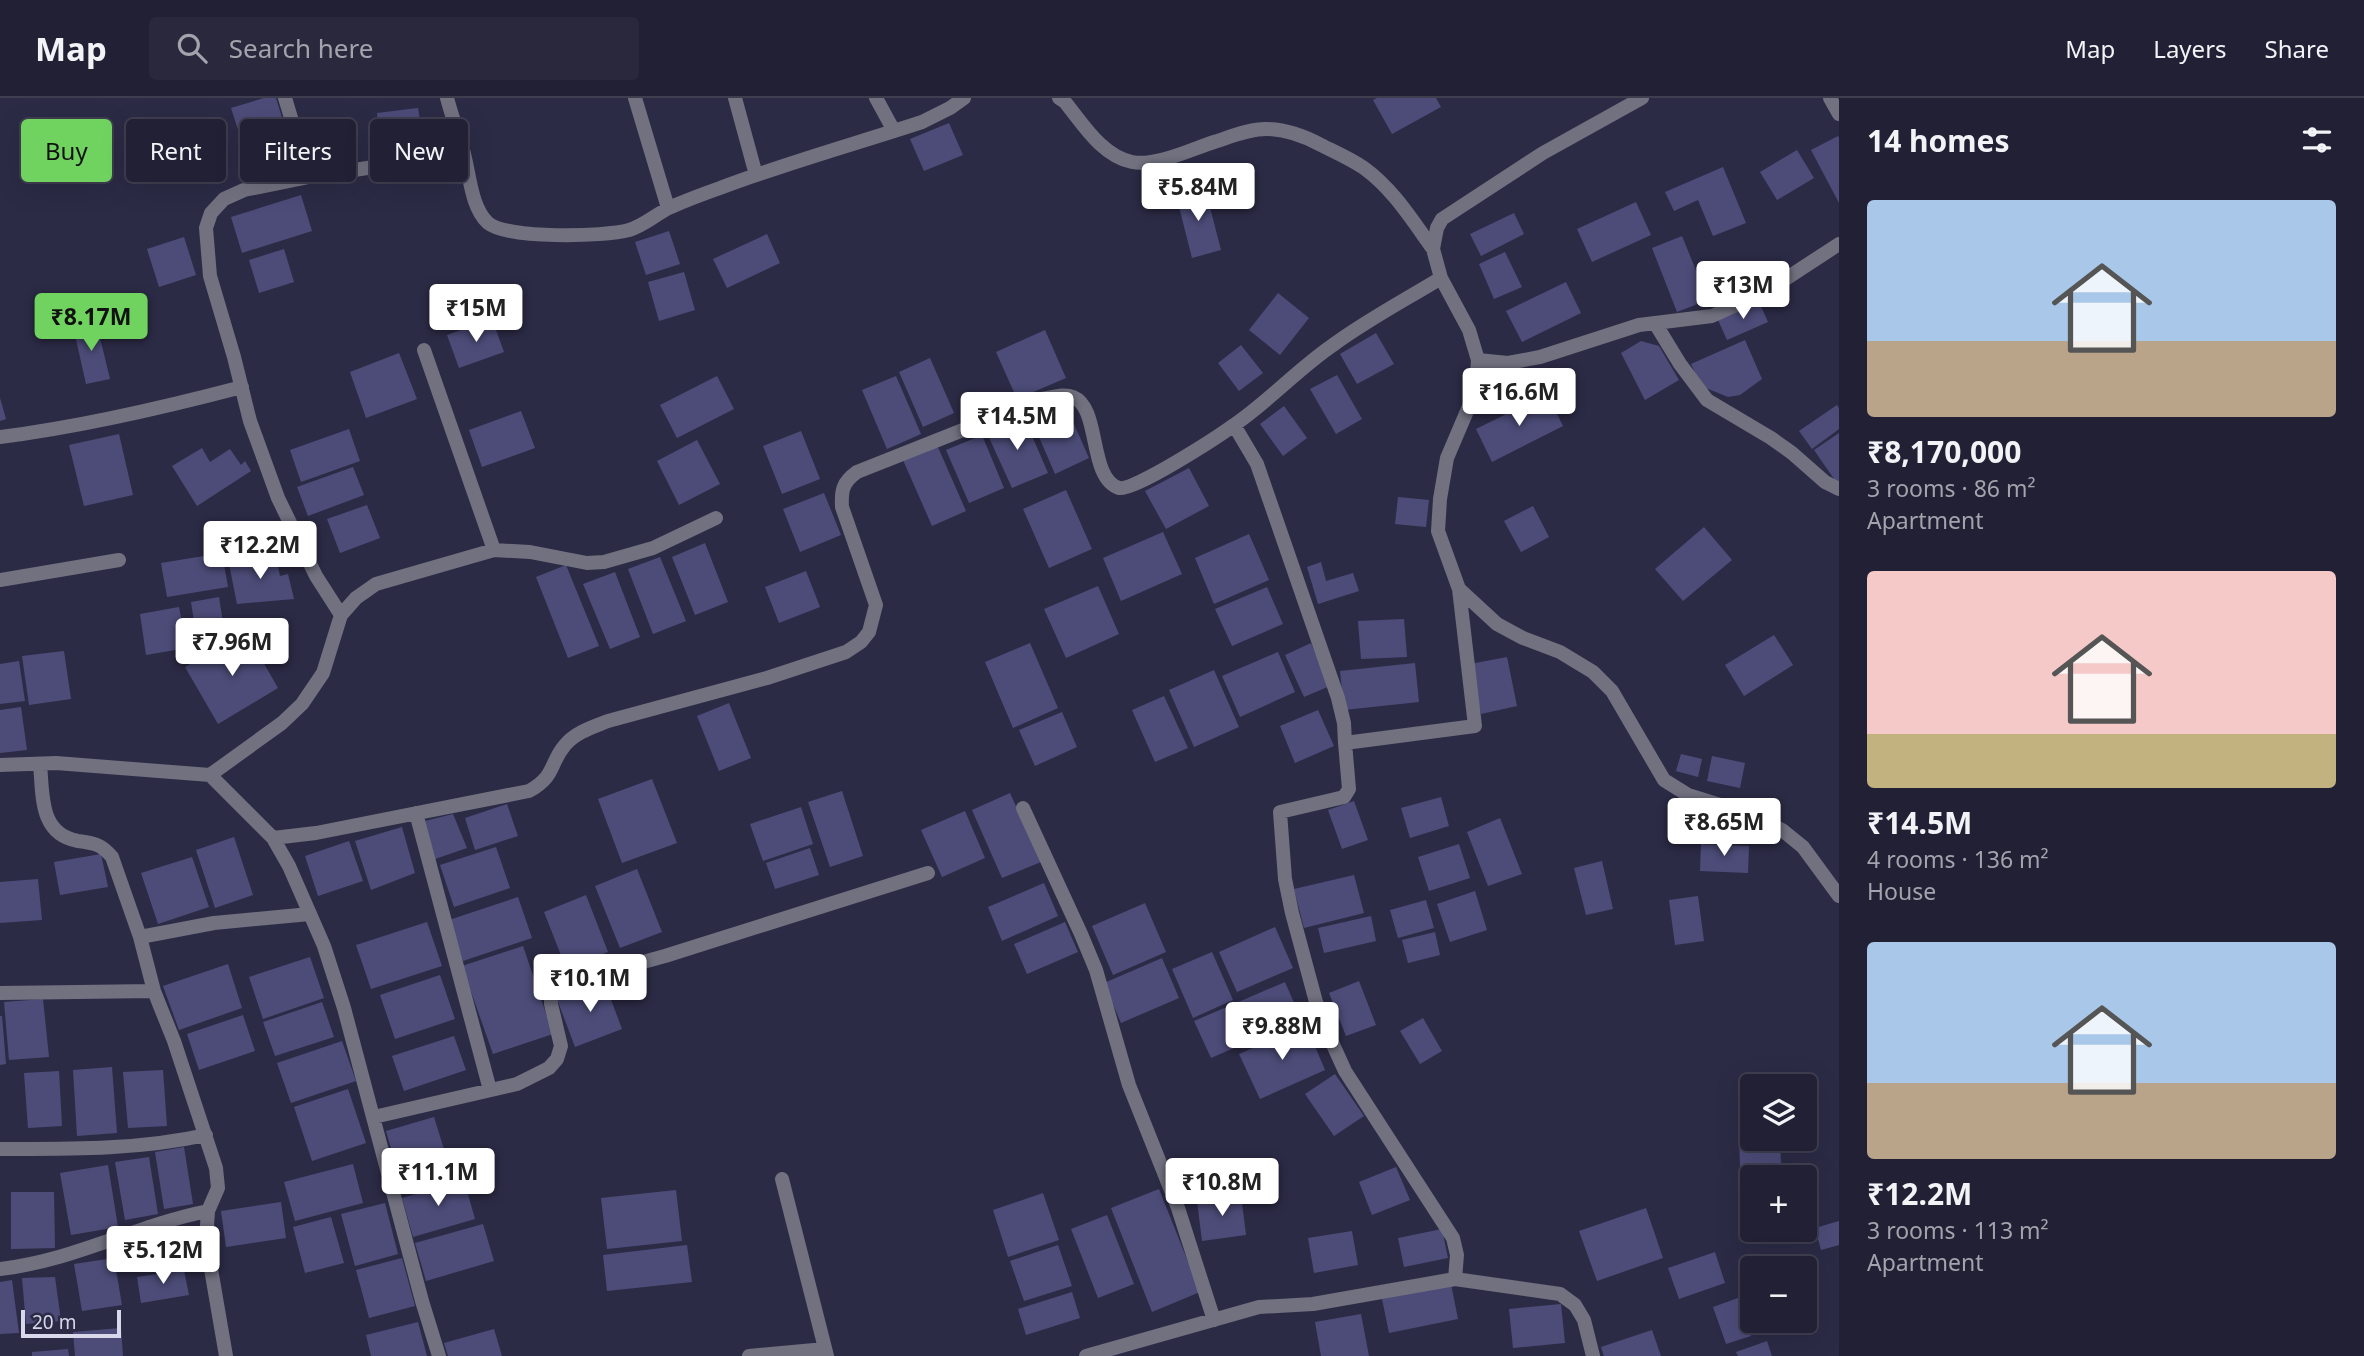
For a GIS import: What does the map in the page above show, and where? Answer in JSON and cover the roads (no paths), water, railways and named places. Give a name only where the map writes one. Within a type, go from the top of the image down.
[{"type":"street","points":[[285,98],[291,119]]},
{"type":"street","points":[[447,98],[453,119]]},
{"type":"street","points":[[635,98],[668,208]]},
{"type":"street","points":[[735,98],[756,176]]},
{"type":"street","points":[[876,98],[894,131]]},
{"type":"street","points":[[468,170],[481,215],[491,225],[506,232],[612,234],[648,222],[668,208],[756,176],[922,122],[964,98]]},
{"type":"street","points":[[1059,98],[1098,142],[1114,155],[1132,162],[1150,162],[1264,129],[1288,131],[1310,139],[1361,166],[1392,193],[1433,249],[1441,278],[1469,330],[1478,360],[1476,390],[1447,458],[1438,531],[1459,589],[1475,726],[1345,743]]},
{"type":"street","points":[[1433,249],[1437,228],[1450,213],[1543,153],[1642,98]]},
{"type":"street","points":[[1830,98],[1839,114]]},
{"type":"street","points":[[284,182],[244,190],[224,199],[211,213],[206,228],[209,276],[250,421],[278,498],[316,576],[341,615]]},
{"type":"street","points":[[1478,360],[1508,363],[1540,357],[1605,335],[1655,323],[1712,316],[1768,291],[1839,244]]},
{"type":"street","points":[[273,838],[316,833],[529,791],[543,783],[564,746],[575,735],[608,721],[767,678],[846,652],[861,642],[869,632],[876,606],[842,508],[841,491],[846,480],[857,472],[1041,399],[1065,395],[1075,397],[1083,407],[1101,469],[1118,488],[1129,488],[1234,425],[1333,344],[1441,278]]},
{"type":"street","points":[[1655,323],[1680,364],[1707,400],[1771,438],[1825,482],[1839,489]]},
{"type":"street","points":[[424,350],[494,550]]},
{"type":"street","points":[[0,437],[53,430],[242,387]]},
{"type":"street","points":[[1234,425],[1257,464],[1273,506],[1344,723],[1349,789],[1344,797],[1280,812],[1285,879],[1316,1002],[1345,1071],[1453,1238],[1457,1255],[1455,1279]]},
{"type":"street","points":[[0,765],[40,764],[211,775],[282,723],[302,704],[323,673],[341,615],[356,598],[376,584],[494,550],[530,552],[587,563],[604,562],[653,548],[716,518]]},
{"type":"street","points":[[0,580],[119,560]]},
{"type":"street","points":[[1459,589],[1497,624],[1523,638],[1560,652],[1593,671],[1612,691],[1664,780],[1688,795],[1749,814],[1782,830],[1802,847],[1839,896]]},
{"type":"street","points":[[40,764],[45,811],[52,829],[63,838],[96,843],[111,857],[140,937],[153,991],[174,1041],[206,1135],[216,1168],[218,1188],[208,1211],[205,1240],[226,1356]]},
{"type":"street","points":[[211,775],[273,838],[289,866],[324,946],[344,1008],[439,1356]]},
{"type":"street","points":[[1023,808],[1096,970],[1129,1085],[1178,1208],[1214,1320]]},
{"type":"street","points":[[416,813],[490,1090]]},
{"type":"street","points":[[374,1117],[517,1084],[549,1068],[557,1059],[561,1046],[551,997],[567,983],[664,956],[928,873]]},
{"type":"street","points":[[140,937],[214,923],[310,914]]},
{"type":"street","points":[[0,993],[153,991]]},
{"type":"street","points":[[0,1149],[135,1146],[170,1143],[206,1135]]},
{"type":"street","points":[[749,1356],[826,1352],[782,1179]]},
{"type":"street","points":[[0,1269],[59,1259],[180,1217],[208,1211]]},
{"type":"street","points":[[1086,1356],[1259,1307],[1313,1304],[1455,1279],[1560,1294],[1575,1305],[1584,1320],[1593,1356]]}]
